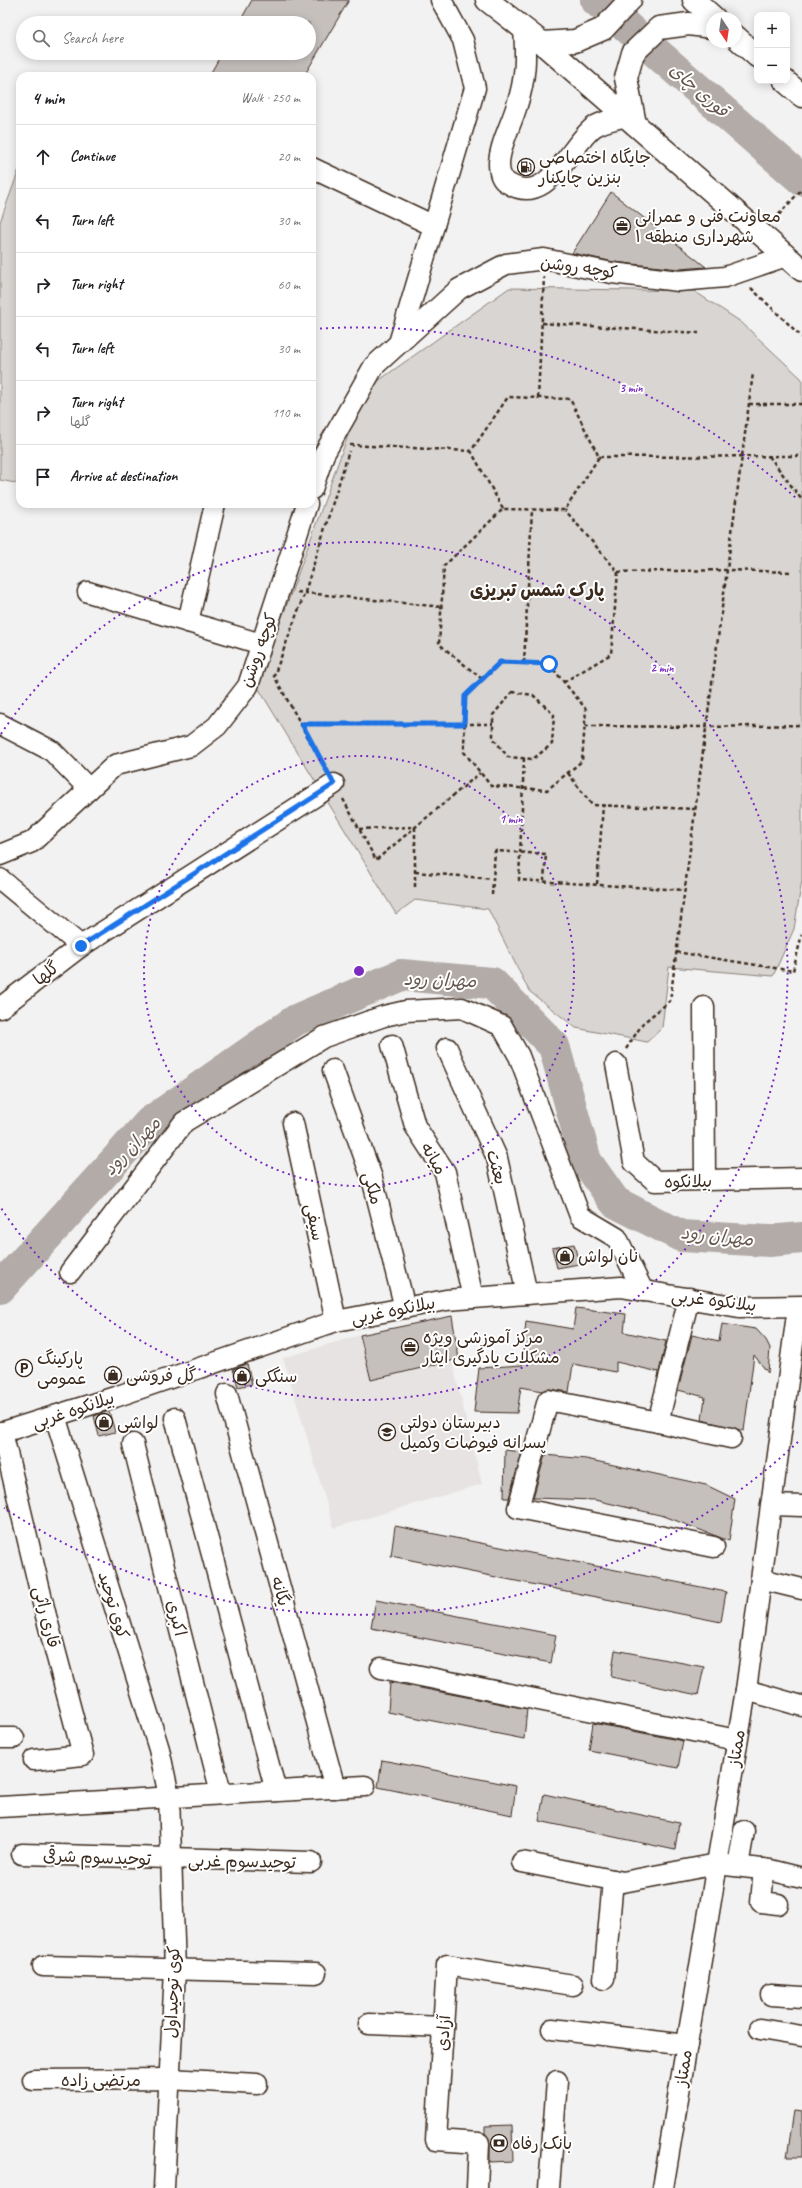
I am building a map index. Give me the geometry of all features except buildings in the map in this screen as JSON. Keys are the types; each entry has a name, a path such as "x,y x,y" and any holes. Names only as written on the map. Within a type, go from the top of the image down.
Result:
{"highway":[{"path":"487,0 542,43 802,270"},
{"path":"542,43 575,41 603,29 630,0"},
{"path":"694,0 707,12"},
{"path":"630,120 626,78 633,53 659,28 689,24 706,26"},
{"path":"742,42 754,53"},
{"path":"788,84 802,96"}],"street":[{"path":"399,343 475,88 463,40 441,0"},
{"path":"524,29 527,63 522,87 500,156 499,170 503,180 512,187 523,189 536,186 557,173 594,126 630,120"},
{"path":"316,170 434,226"},
{"name":"کوچه روشن","path":"316,477 329,444 374,366 459,289 506,264 544,259 612,273 679,281 725,277 786,256"},
{"path":"188,622 214,508"},
{"name":"کوچه روشن","path":"0,855 32,842 115,765 191,746 216,726 248,686 306,508"},
{"path":"88,592 261,644"},
{"path":"0,724 52,751 89,789"},
{"name":"گلها","path":"0,1008 81,946 334,784"},
{"path":"0,879 81,946"},
{"path":"704,1007 705,1180"},
{"path":"70,1272 184,1122 324,1037 384,1016 406,1011 462,1008 502,1026 519,1056 580,1216 616,1238 643,1291"},
{"name":"میانه","path":"392,1045 415,1126 445,1172 473,1298"},
{"name":"بعثت","path":"447,1048 497,1158 527,1294"},
{"name":"بیلانکوه","path":"616,1064 634,1162 655,1181 802,1178"},
{"name":"ملکی","path":"333,1070 372,1178 405,1308"},
{"name":"سیفی","path":"293,1123 336,1321"},
{"name":"بیلانکوه غربی","path":"1,1433 336,1321 446,1300 621,1287 739,1307 800,1306"},
{"path":"658,1422 689,1298"},
{"name":"ممتاز","path":"663,2188 746,1690 800,1306"},
{"name":"یگانه","path":"227,1394 335,1788"},
{"path":"714,1547 518,1508 548,1400 731,1438"},
{"name":"کوی توحید","path":"55,1416 159,1749 169,1796"},
{"path":"175,1418 276,1791"},
{"name":"قاری راثی","path":"1,1433 46,1616 83,1754 34,1760"},
{"name":"اکبری","path":"133,1444 221,1793"},
{"path":"771,1506 802,1506"},
{"path":"761,1579 802,1590"},
{"path":"381,1668 737,1740"},
{"path":"746,1690 802,1706"},
{"path":"0,1806 365,1786"},
{"name":"کوی توحیداول","path":"164,2188 175,1970 169,1796"},
{"path":"738,1866 744,1831"},
{"name":"توحیدسوم شرقی","path":"22,1854 172,1859"},
{"name":"توحیدسوم غربی","path":"172,1859 311,1862"},
{"path":"522,1862 623,1882 716,1864 764,1869 802,1878"},
{"path":"764,1869 761,1902 778,1904"},
{"path":"604,1979 613,1880"},
{"name":"آزادی","path":"477,2188 480,2143 436,2140 447,1965 573,1985"},
{"path":"43,1966 316,1973"},
{"path":"770,1995 802,1997"},
{"path":"369,2024 443,2027"},
{"path":"552,2029 687,2045"},
{"path":"760,2029 802,2036"},
{"name":"مرتضی زاده","path":"33,2080 169,2079 257,2084"},
{"path":"549,2188 557,2081"}],"path":[{"path":"775,219 802,189"},
{"path":"538,398 544,259"},
{"path":"736,274 802,337"},
{"path":"542,323 699,333"},
{"path":"616,1064 643,1023 670,1002 753,373"},
{"path":"471,451 508,397 570,399 599,457"},
{"path":"749,404 802,404"},
{"path":"329,444 471,451"},
{"path":"351,445 306,592 274,676 302,724 376,860 480,773"},
{"path":"471,451 503,509"},
{"path":"599,457 742,455 802,456"},
{"path":"769,456 801,496 802,500"},
{"path":"565,510 599,457"},
{"path":"482,679 439,644 444,566 503,509 565,510 618,572 611,654 564,682"},
{"path":"524,663 532,510"},
{"path":"618,572 727,570 790,572"},
{"path":"279,590 442,607"},
{"path":"500,662 549,664 586,709 582,761 547,790 490,786 464,752 465,696 482,679 500,662"},
{"path":"512,692 533,695 554,716 552,744 533,759 508,757 493,738 493,724 493,715 512,692"},
{"path":"302,724 493,724"},
{"path":"585,726 706,727 802,725"},
{"path":"524,758 519,880 544,880 684,890"},
{"path":"568,773 592,805 695,809"},
{"path":"597,884 603,806"},
{"path":"359,829 415,827"},
{"path":"415,827 415,890"},
{"path":"492,895 495,851 546,854 544,880"},
{"path":"415,872 493,879"},
{"path":"676,952 793,971 802,934"}],"shaded area":[{"path":"16,178 16,483 0,480 0,222"},
{"name":"پارک شمس تبریزی","path":"509,288 694,291 741,322 802,379 802,880 794,929 773,976 669,967 662,1028 647,1042 576,1028 529,991 488,909 415,900 396,914 254,681 285,610 364,391"},
{"name":"دبیرستان دولتی پسرانه فیوضات وکمیل","path":"360,1335 371,1380 452,1361 482,1484 334,1528 283,1358"}],"waterway":[{"name":"قوری چای","path":"596,0 802,180"},
{"name":"مهران رود","path":"0,1288 150,1122 296,1020 401,975 492,983 554,1046 586,1161 615,1202 681,1236 769,1241 802,1238"}],"place":[{"name":"جایگاه اختصاصی بنزین چایکنار","path":"526,167"},
{"name":"معاونت فنی و عمرانی شهرداری منطقه ۱","path":"622,226"},
{"name":"نان لواش","path":"565,1256"},
{"name":"مرکز آموزشی ویژه مشکلات یادگیری ایثار","path":"410,1347"},
{"name":"پارکینگ عمومی","path":"24,1368"},
{"name":"گل فروشی","path":"113,1375"},
{"name":"سنگکی","path":"242,1376"},
{"name":"لواشی","path":"104,1422"},
{"name":"دبیرستان دولتی پسرانه فیوضات وکمیل","path":"387,1432"},
{"name":"بانک رفاه","path":"499,2143"}],"district":[{"name":"پارک شمس تبریزی","path":"537,590"}],"route":[{"path":"81,946 334,784 302,724 464,724 465,696 500,662 549,664"}]}
